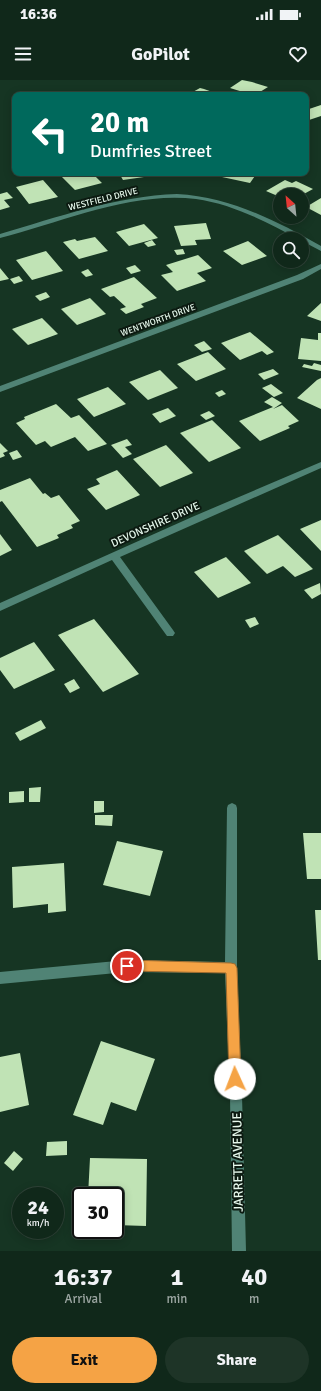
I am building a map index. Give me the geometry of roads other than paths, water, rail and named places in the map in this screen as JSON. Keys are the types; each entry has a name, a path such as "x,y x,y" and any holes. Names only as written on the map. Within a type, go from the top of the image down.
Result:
{"street":[{"name":"WESTFIELD DRIVE","path":"0,236 118,202 145,197 188,196 215,201 241,209 321,249"},
{"name":"WENTWORTH DRIVE","path":"0,389 300,277 321,266"},
{"name":"DEVONSHIRE DRIVE","path":"0,607 195,519 321,465"},
{"path":"114,556 170,633"},
{"name":"JARRETT AVENUE","path":"232,808 231,968 236,1095 239,1251"},
{"path":"0,978 127,966 231,968"}]}
